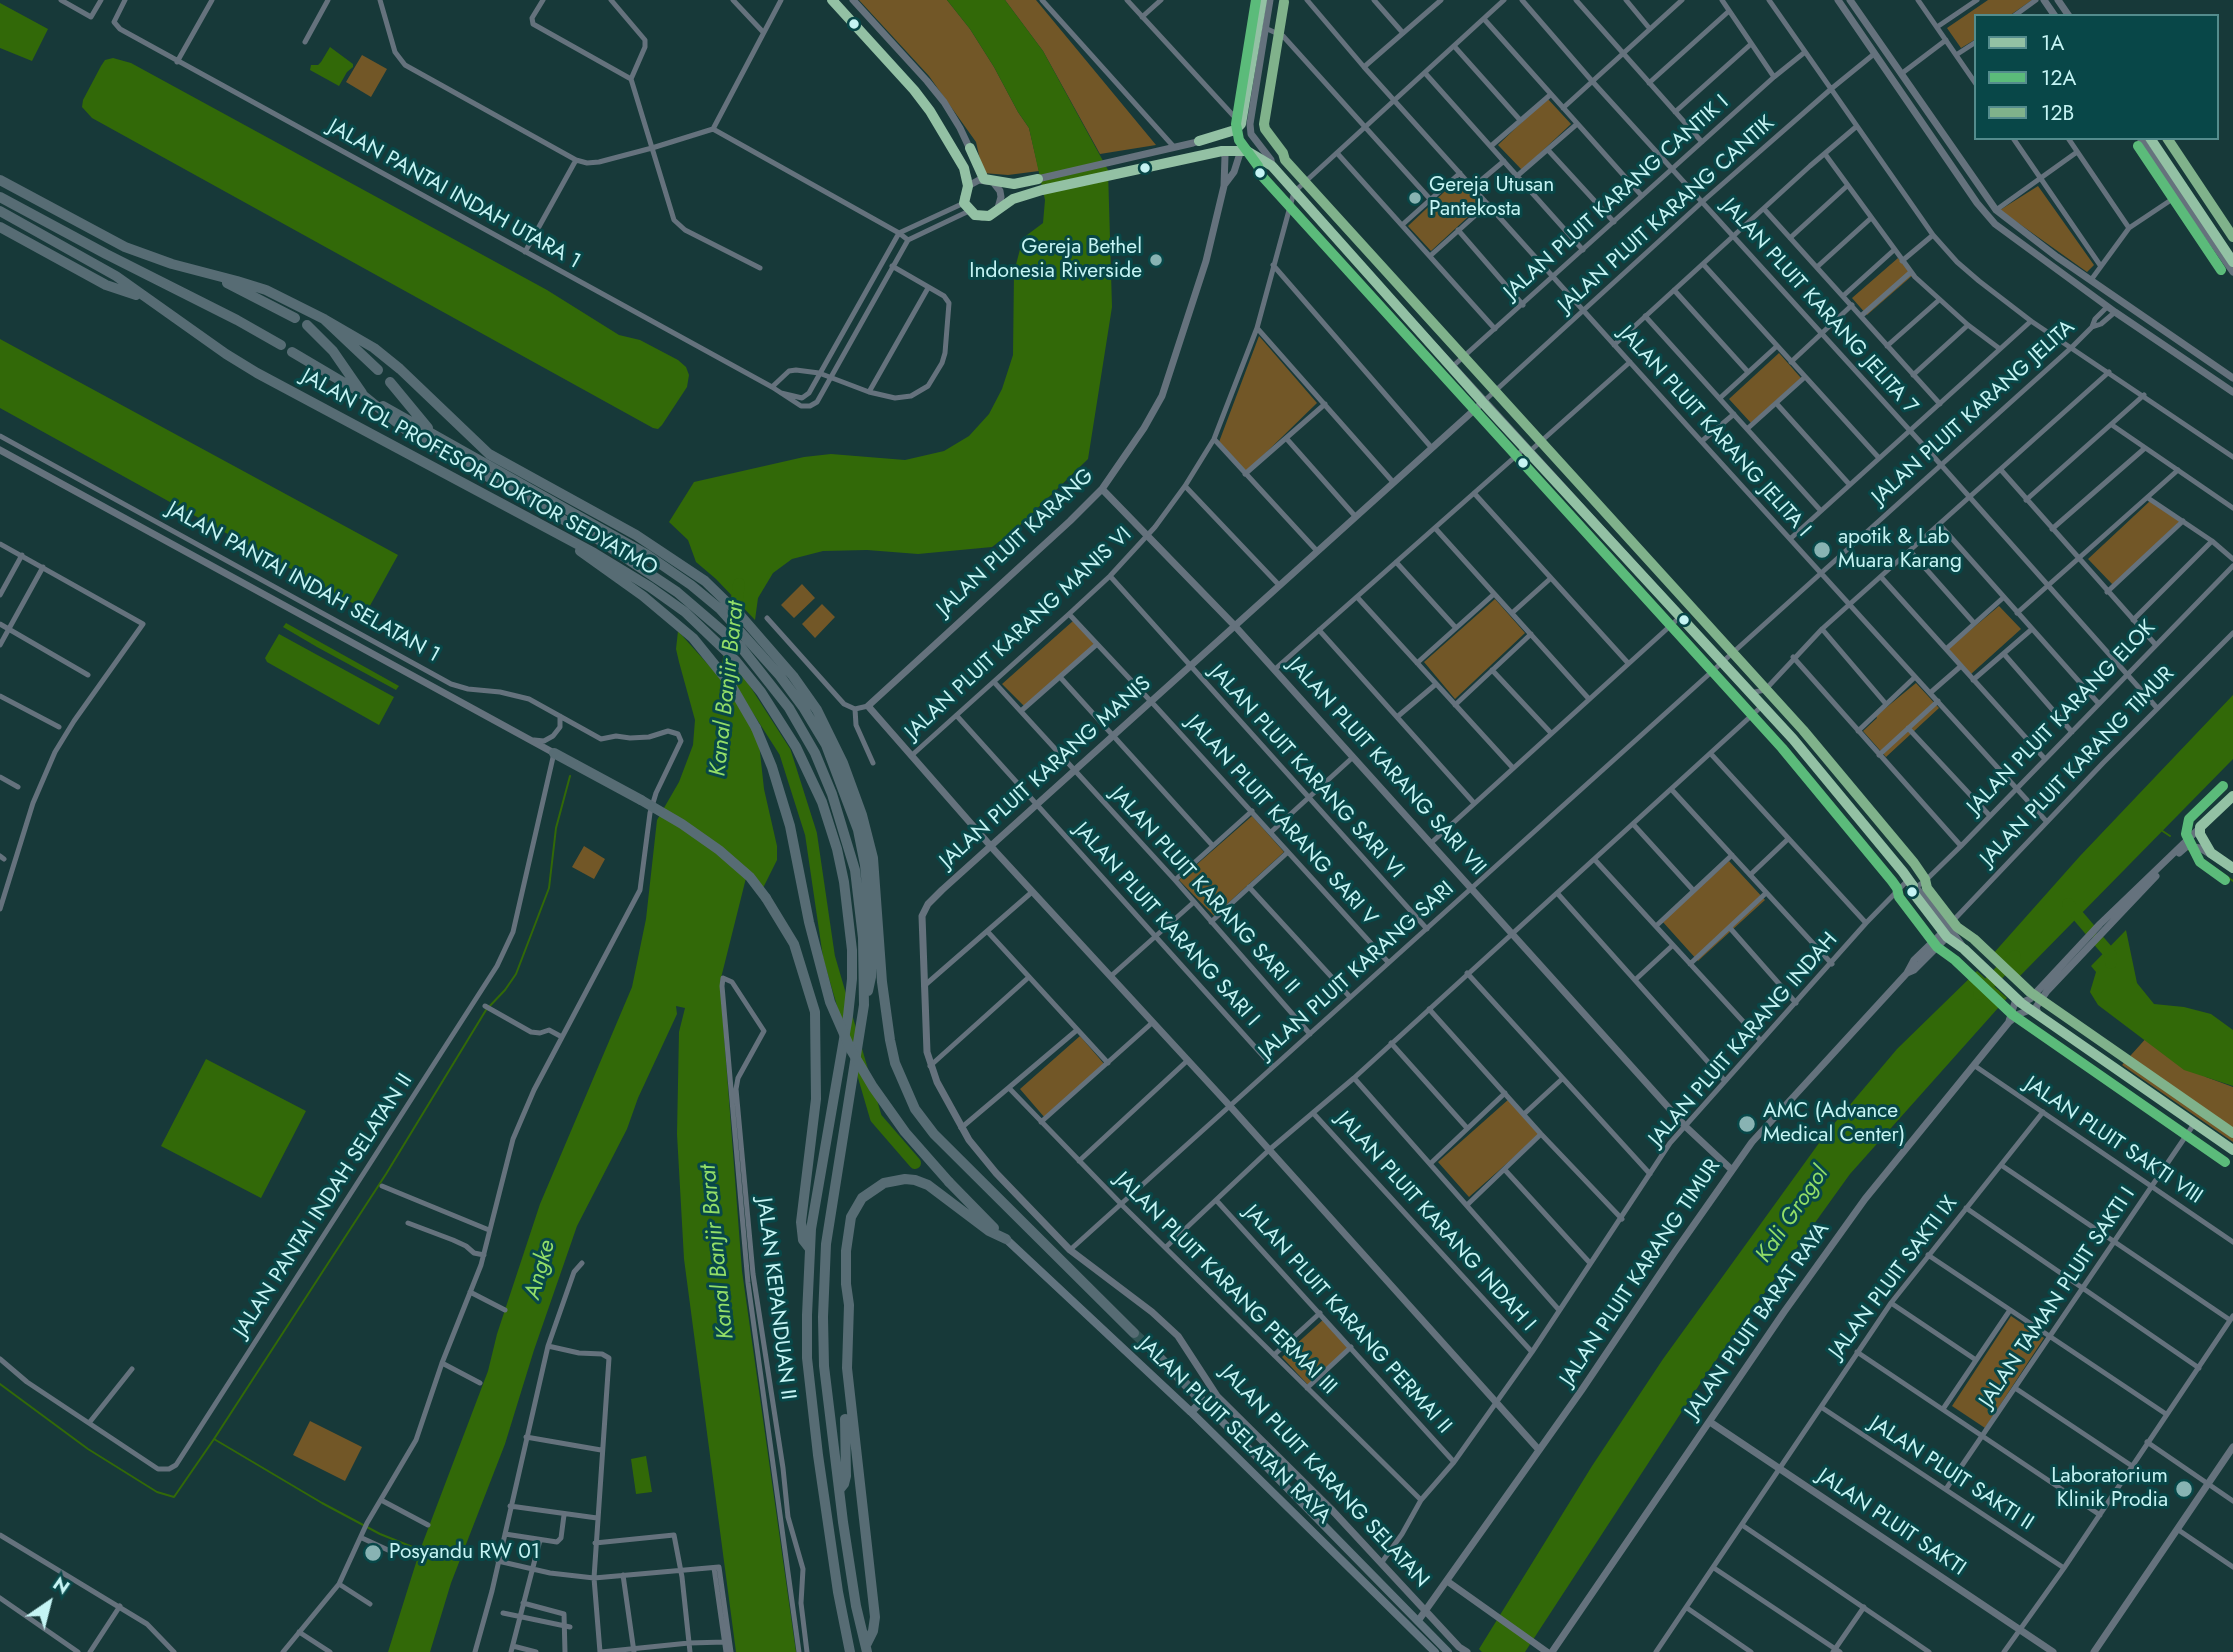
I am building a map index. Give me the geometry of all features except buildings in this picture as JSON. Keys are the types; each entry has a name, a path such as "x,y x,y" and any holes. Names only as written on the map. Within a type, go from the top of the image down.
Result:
{"highway":[{"name":"JALAN TOL PROFESOR DOKTOR SEDYATMO","path":"0,180 125,247 172,264 266,290 324,319 378,370"},
{"path":"0,197 281,345"},
{"name":"JALAN TOL PROFESOR DOKTOR SEDYATMO","path":"0,211 94,262 257,373 571,541 590,559 708,632 761,692 780,719 812,778 830,825 844,882 852,950 848,1016 810,1249 807,1339 811,1402 838,1592 850,1652"},
{"name":"JALAN TOL PROFESOR DOKTOR SEDYATMO","path":"0,227 106,285 145,298"},
{"path":"206,273 296,318"},
{"path":"324,319 374,348 400,369 489,454 636,535 705,581 793,676 817,710 843,763 862,815 873,858 888,1029 895,1063 915,1109 934,1134 1134,1333"},
{"path":"307,325 333,351 363,396"},
{"name":"JALAN TOL PROFESOR DOKTOR SEDYATMO","path":"292,352 363,396 636,548 691,585 720,610 755,647 803,707 826,745 858,830 865,864 871,933 871,977 864,1000 827,1244 823,1317 824,1366 839,1490 856,1606 867,1649"},
{"name":"JALAN TOL PROFESOR DOKTOR SEDYATMO","path":"390,382 432,433"},
{"name":"JALAN TOL PROFESOR DOKTOR SEDYATMO","path":"363,396 407,431 598,541 677,592 740,646 789,708 815,753 832,794 855,870 863,938 864,1000"},
{"path":"646,592 693,638 731,685 756,728 772,766 790,825 809,922 830,1002 851,1050 905,1132 1006,1240"},
{"path":"553,757 641,800 719,849 750,877 794,944 815,1012 816,1099 802,1222 803,1240 810,1249"},
{"path":"839,1490 846,1476 841,1320 846,1284 847,1241 851,1217 862,1198 884,1183 893,1180 915,1180 928,1185 989,1231 1006,1240"},
{"path":"846,1284 849,1305 847,1368 850,1412 875,1618 867,1649"},
{"path":"1154,1352 1202,1401"}],"main road":[{"name":"JALAN PLUIT SELATAN RAYA","path":"1006,1240 1191,1412 1435,1652"},
{"name":"JALAN PLUIT SELATAN RAYA","path":"1202,1401 1448,1652"},
{"path":"1191,1412 1202,1401"}],"street":[{"path":"61,0 92,16 102,0"},
{"path":"74,7 77,0"},
{"name":"JALAN PANTAI INDAH UTARA 1","path":"125,0 114,24 120,29 772,387 796,403 810,407 817,402 830,379"},
{"path":"177,61 212,0"},
{"path":"305,42 328,0"},
{"path":"380,0 395,52 405,65 576,160 587,163 652,148 713,129 781,0"},
{"path":"543,0 532,18 533,24 631,79"},
{"path":"611,0 645,40 645,47 631,79 674,220 678,225 760,268"},
{"path":"733,0 763,32"},
{"path":"832,0 924,103 957,154 968,184 964,203 969,211 982,217 993,214 998,208 1001,203 1000,191 993,182"},
{"path":"853,0 944,102 984,178 993,182 1014,184 1231,132 1241,124 1262,0"},
{"path":"1042,0 1174,147"},
{"path":"1127,0 1241,124"},
{"path":"1142,17 1161,0"},
{"path":"1270,0 1251,116 1251,134 1271,160 1272,166"},
{"name":"JALAN PLUIT KARANG JELITA I","path":"1307,0 1614,345 2047,821"},
{"path":"1374,0 1403,33"},
{"path":"1427,0 1433,7"},
{"path":"1364,67 1441,0"},
{"path":"1294,192 1504,0"},
{"name":"JALAN PLUIT KARANG JELITA 7","path":"1522,0 2157,708"},
{"path":"1576,0 1702,142"},
{"path":"1626,0 1650,29"},
{"path":"1563,108 1680,0"},
{"path":"1722,0 1774,77"},
{"path":"1769,0 1933,235 1969,274 2031,321 2233,457"},
{"path":"1838,0 1977,203 1995,224 2107,307 2233,392"},
{"path":"1850,0 1996,210 2091,280 2233,378"},
{"path":"1918,0 1974,80"},
{"path":"1937,27 1976,0"},
{"path":"2017,14 2036,0"},
{"path":"2058,0 2067,14"},
{"path":"2055,14 2064,8"},
{"path":"1649,83 1730,11"},
{"path":"1484,19 1642,196"},
{"path":"1265,29 1283,36 1430,200"},
{"path":"1902,74 1946,40"},
{"path":"1956,55 1974,43"},
{"path":"1675,112 1751,44"},
{"path":"1454,46 1521,120"},
{"name":"JALAN PLUIT KARANG CANTIK I","path":"1452,368 1805,52"},
{"name":"JALAN PLUIT KARANG CANTIK","path":"1483,402 1702,202 1874,54"},
{"path":"1425,73 1583,250"},
{"path":"1491,146 1550,94"},
{"path":"1517,176 1577,124"},
{"path":"1614,345 1857,126"},
{"path":"713,129 908,240"},
{"path":"1937,145 1946,139"},
{"path":"2014,140 2100,265"},
{"path":"2069,140 2129,228"},
{"path":"2142,140 2233,262"},
{"path":"2151,140 2233,272"},
{"path":"998,208 1013,199 1042,190 1222,151 1241,149 1272,166 1452,368 1793,739 1946,932 2030,1010 2233,1150"},
{"name":"JALAN PLUIT KARANG","path":"1224,186 1234,172 1241,149"},
{"path":"1548,150 1614,222"},
{"name":"JALAN PLUIT KARANG","path":"868,706 1016,572 1102,489 1144,428 1163,396 1206,261 1224,186 1225,156 1222,151"},
{"path":"1996,210 2077,152"},
{"path":"1337,153 1496,329"},
{"path":"1825,154 1910,272 1968,325 2000,349"},
{"path":"525,252 576,160"},
{"path":"1474,187 1504,161"},
{"path":"1402,225 1460,173"},
{"path":"968,184 984,178"},
{"path":"1790,238 1847,186"},
{"name":"JALAN PLUIT KARANG MANIS VI","path":"911,755 1110,576 1148,536 1185,486 1214,439 1257,328 1294,192"},
{"path":"2091,280 2129,228 2183,193"},
{"path":"782,393 796,397 806,396 899,233 964,203"},
{"path":"1430,256 1488,204"},
{"path":"1764,209 1940,404"},
{"path":"830,379 908,240 969,211"},
{"path":"939,215 943,223"},
{"path":"1817,267 1870,219"},
{"path":"1458,230 1523,305"},
{"path":"1902,261 1933,235"},
{"path":"1843,296 1894,250"},
{"path":"1703,264 1879,458"},
{"path":"1273,265 1431,447"},
{"path":"772,387 789,371 796,370 819,373 869,392 895,398 911,396 928,386 942,363 949,303 944,296 892,266"},
{"path":"1861,316 1910,272"},
{"path":"869,392 928,288"},
{"path":"1674,290 1748,372"},
{"path":"1887,346 1939,300"},
{"path":"1791,362 1852,306"},
{"name":"JALAN PLUIT KARANG JELITA","path":"1722,663 2072,347 2107,307"},
{"name":"JALAN PLUIT KARANG JELITA","path":"2092,327 2101,324 2115,312"},
{"path":"1646,316 1821,510"},
{"path":"1790,539 2031,321"},
{"path":"1913,375 1968,325"},
{"path":"1257,328 1393,482"},
{"path":"2148,334 2165,331"},
{"path":"1720,398 1777,346"},
{"path":"1274,670 1474,493 1630,362"},
{"path":"1750,694 1765,690 1822,629 2109,372"},
{"path":"1747,429 1805,377"},
{"path":"2026,500 2144,395"},
{"name":"JALAN PLUIT KARANG MANIS","path":"1070,1250 996,1173 961,1128 930,1066 925,1038 922,929 924,909 990,846 1483,402"},
{"path":"1776,403 1849,484"},
{"path":"1245,474 1325,404"},
{"path":"1702,441 1734,414"},
{"path":"2112,425 2233,508"},
{"name":"JALAN PANTAI INDAH SELATAN 1","path":"0,436 461,688 500,692 529,699 601,739 616,736 649,737 668,731 678,734 681,741 679,747 656,793 650,813 642,884 618,929 605,961 562,1037"},
{"path":"1286,438 1355,516"},
{"path":"1214,439 1317,551"},
{"path":"2052,529 2145,449"},
{"name":"JALAN PANTAI INDAH SELATAN 1","path":"0,450 533,740 553,757"},
{"path":"2001,470 2155,644"},
{"path":"2018,613 2178,470"},
{"path":"1185,486 1279,585"},
{"name":"JALAN PLUIT KARANG SARI VII","path":"1102,489 1234,625 1686,1127 1732,1170"},
{"path":"1474,493 1628,663"},
{"path":"2148,498 2212,541 2233,559"},
{"path":"2107,592 2183,521"},
{"path":"1940,525 2099,704"},
{"path":"1435,528 1589,699"},
{"path":"2133,621 2212,541"},
{"path":"0,544 144,624 55,752 33,803 0,909"},
{"path":"1910,551 1974,623"},
{"path":"0,595 22,555"},
{"path":"1396,562 1456,628"},
{"name":"JALAN PLUIT KARANG ELOK","path":"1912,886 1961,846 2233,566"},
{"path":"0,645 43,567"},
{"name":"JALAN PLUIT KARANG SARI VI","path":"1110,576 1427,929"},
{"path":"1881,577 2045,759"},
{"path":"1511,613 1551,578"},
{"path":"1418,663 1494,594"},
{"path":"1357,597 1513,768"},
{"path":"1946,649 2004,597"},
{"name":"JALAN PLUIT KARANG SARI V","path":"1069,614 1388,962"},
{"path":"1431,843 1680,617"},
{"path":"768,618 844,704 855,709 868,706 990,846 1229,1105 1539,1450"},
{"path":"0,624 88,675"},
{"path":"1822,629 1886,704"},
{"path":"1973,680 2032,629"},
{"path":"1319,630 1474,803"},
{"name":"JALAN PLUIT KARANG TIMUR","path":"1418,1621 1752,1142 1907,973 1914,970 2047,821 2233,633"},
{"path":"1455,705 1531,634"},
{"path":"1021,711 1096,645"},
{"path":"2004,654 2072,733"},
{"path":"1793,657 1961,846"},
{"name":"JALAN PLUIT KARANG SARI","path":"1070,1250 1722,663"},
{"path":"1930,693 1961,666"},
{"path":"1492,670 1551,733"},
{"path":"1060,677 1213,846"},
{"path":"1858,731 1915,677"},
{"name":"JALAN PLUIT KARANG SARI II","path":"994,682 1175,880 1310,1034"},
{"path":"1397,717 1436,684"},
{"path":"0,696 59,727"},
{"path":"1879,755 1938,701"},
{"path":"1166,1247 1269,1150 1354,1078 1762,706"},
{"path":"855,709 856,725 873,762"},
{"path":"533,740 544,741 553,736 559,727 560,716"},
{"name":"JALAN PLUIT KARANG SARI I","path":"957,716 1273,1067"},
{"path":"1909,728 1990,816"},
{"path":"1711,754 1866,923"},
{"name":"JALAN PANTAI INDAH SELATAN II","path":"0,1359 27,1382 158,1469 172,1468 497,966 513,932 553,757"},
{"path":"1271,832 1352,758"},
{"path":"0,777 18,787"},
{"path":"1672,790 1832,964"},
{"name":"JALAN PLUIT BARAT RAYA","path":"2008,1022 2016,998 2030,999 2047,985 2233,796"},
{"path":"1175,880 1252,811"},
{"path":"1633,824 1693,890"},
{"path":"2200,827 2202,841 2211,853 2233,868"},
{"path":"1750,875 1788,839"},
{"name":"JALAN PLUIT BARAT RAYA","path":"2067,963 2183,848 2195,847 2211,853"},
{"path":"1211,922 1288,852"},
{"path":"1656,926 1732,855"},
{"path":"1595,860 1761,1041"},
{"name":"JALAN PLUIT KARANG INDAH","path":"1382,1562 1421,1500 1454,1462 1532,1352 1670,1143 1866,923 1912,886"},
{"path":"1250,887 1350,997"},
{"path":"924,986 1032,892"},
{"path":"1558,894 1725,1081"},
{"path":"1690,964 1766,894"},
{"path":"1111,976 1194,902"},
{"path":"1730,928 1796,1003"},
{"path":"986,931 1108,1063"},
{"path":"1635,980 1673,945"},
{"path":"1467,974 1650,1174"},
{"path":"930,1066 1029,977"},
{"name":"JALAN KEPANDUAN II","path":"799,1652 748,1283 723,978 732,982 764,1031 738,1078 736,1088 752,1275 783,1468 788,1517 803,1569 801,1603 807,1652"},
{"name":"JALAN PLUIT BARAT RAYA","path":"2038,1014 2038,1003 2047,985"},
{"path":"283,1652 339,1584 366,1527 415,1440 484,1255 513,1139 534,1090 562,1037 550,1030 540,1034 531,1032 487,1007"},
{"path":"1429,1009 1541,1134 1622,1219"},
{"name":"JALAN PLUIT BARAT RAYA","path":"1549,1652 1857,1209 2008,1022 2018,1014 2030,1010"},
{"path":"1041,1122 1153,1022"},
{"path":"961,1128 1077,1030"},
{"path":"1391,1042 1467,1128"},
{"path":"1079,1161 1188,1060"},
{"name":"JALAN PLUIT SAKTI VIII","path":"1975,1066 2233,1242"},
{"path":"1354,1078 1559,1310"},
{"path":"1524,1114 1562,1079"},
{"name":"JALAN PLUIT KARANG PERMAI III","path":"1009,1088 1079,1161 1421,1500"},
{"path":"1430,1164 1505,1094"},
{"name":"JALAN PLUIT SAKTI IX","path":"1658,1650 1891,1303 2043,1112"},
{"name":"JALAN PLUIT KARANG INDAH I","path":"1314,1114 1532,1352"},
{"name":"JALAN TAMAN PLUIT SAKTI I","path":"1947,1489 2194,1124"},
{"path":"1467,1205 1541,1134"},
{"path":"2001,1165 2232,1318 2004,1652"},
{"path":"1505,1170 1590,1262"},
{"path":"382,1186 489,1230"},
{"name":"JALAN PLUIT KARANG PERMAI II","path":"1216,1200 1454,1462"},
{"path":"1966,1208 2199,1368"},
{"path":"408,1223 466,1245 474,1253 484,1255"},
{"name":"JALAN PLUIT KARANG SELATAN","path":"1070,1250 1152,1311 1172,1330 1217,1396 1382,1562 1460,1649 1467,1652"},
{"path":"1928,1255 2166,1415"},
{"path":"475,1652 548,1346 574,1272 582,1263"},
{"path":"470,1292 505,1310"},
{"path":"1891,1303 1976,1360"},
{"path":"1943,1409 2010,1310"},
{"path":"1274,1355 1320,1313"},
{"path":"548,1346 579,1353 602,1354 609,1359 594,1578 601,1652 725,1642"},
{"path":"1307,1388 1351,1347"},
{"path":"1857,1352 2100,1515"},
{"path":"442,1363 480,1383"},
{"path":"89,1423 132,1369"},
{"path":"2015,1388 2132,1466"},
{"name":"JALAN PLUIT SAKTI II","path":"1821,1407 2064,1567"},
{"name":"JALAN PLUIT SAKTI","path":"1710,1422 2053,1652"},
{"path":"526,1437 601,1450"},
{"path":"2147,1442 2233,1501"},
{"path":"2094,1652 2233,1447"},
{"path":"381,1500 428,1525"},
{"path":"510,1506 597,1518"},
{"path":"505,1534 560,1541 564,1515"},
{"path":"1742,1525 1929,1652"},
{"path":"2177,1529 2233,1566"},
{"path":"0,1535 147,1624 174,1652"},
{"path":"595,1543 674,1535 681,1569 690,1652"},
{"path":"362,1538 388,1550"},
{"path":"536,1652 512,1649 540,1540"},
{"path":"498,1561 594,1578 717,1568"},
{"path":"1714,1567 1836,1651 1864,1607"},
{"path":"717,1568 726,1652"},
{"path":"717,1568 731,1652"},
{"path":"623,1575 634,1650"},
{"path":"1447,1581 1549,1652"},
{"path":"339,1584 370,1604"},
{"path":"0,1598 78,1652"},
{"path":"523,1603 564,1615 567,1627 565,1652"},
{"path":"90,1652 120,1606"},
{"path":"1687,1608 1751,1652"},
{"path":"503,1613 567,1627"},
{"path":"299,1632 330,1652"},
{"path":"1658,1650 1667,1652"}],"shaded area":[{"path":"859,0 947,0 970,29 1029,128 1039,171 1008,175 983,173 976,142 929,76"},
{"path":"1005,0 1036,0 1156,145 1100,154 1043,51"},
{"path":"1988,0 2032,0 2012,14 1974,14 1974,40 1961,48 1947,28"},
{"path":"362,55 387,69 371,97 346,82"},
{"path":"1547,98 1571,124 1522,170 1498,145"},
{"path":"1459,178 1483,203 1431,251 1408,226"},
{"path":"2038,186 2094,265 2087,272 2000,210"},
{"path":"1898,258 1913,275 1867,315 1852,298"},
{"path":"1259,336 1317,403 1246,472 1219,442"},
{"path":"1779,353 1801,378 1751,423 1729,399"},
{"path":"2150,501 2180,521 2113,585 2088,559"},
{"path":"802,584 815,598 794,618 781,605"},
{"path":"1495,599 1525,633 1455,699 1424,662"},
{"path":"822,604 835,617 815,638 802,624"},
{"path":"1999,606 2021,629 1971,674 1948,649"},
{"path":"1073,621 1096,644 1026,708 1002,684"},
{"path":"1916,683 1939,708 1886,757 1863,731 1876,716"},
{"path":"1252,816 1284,852 1214,916 1179,880"},
{"path":"584,846 605,859 594,879 572,867"},
{"path":"1729,861 1765,900 1698,961 1662,921"},
{"path":"2149,1035 2206,1077 2233,1087 2233,1142 2122,1065"},
{"path":"1080,1036 1105,1065 1045,1118 1020,1089"},
{"path":"1509,1099 1540,1134 1469,1197 1438,1162"},
{"path":"2011,1316 2044,1338 1985,1428 1952,1406"},
{"path":"1325,1318 1352,1348 1310,1387 1282,1357"},
{"path":"310,1421 362,1447 345,1481 293,1455"}],"water":[{"path":"947,0 1005,0 1043,51 1108,170 1112,307 1088,459 1014,531 992,547 918,554 867,550 823,551 792,559 773,573 758,598 755,620 696,562 688,540 669,522 694,482 804,457 831,454 905,460 944,451 969,436 989,414 1002,389 1013,355 1014,272 1023,238 1043,223 1045,200 1029,128 970,29"},
{"path":"0,3 48,29 32,61 0,48"},
{"path":"330,47 353,64 339,86 310,70 311,65 321,62"},
{"path":"113,58 131,63 547,290 619,335 640,340 678,360 686,367 689,375 687,387 662,425 658,429 653,428 92,118 82,107 83,100 105,60"},
{"path":"0,339 398,555 367,611 0,408"},
{"path":"286,623 399,686 396,690 317,647 283,627"},
{"name":"Angke","path":"678,631 730,689 759,743 764,789 777,846 777,860 763,888 748,870 720,982 742,1271 796,1652 736,1652 684,1259 677,1134 679,1032 685,1008 676,1006 677,1014 638,1098 627,1129 577,1226 505,1444 451,1583 430,1652 388,1652 420,1550 488,1371 497,1334 540,1204 632,987 646,919 657,820 679,782 693,745 695,720 676,649"},
{"path":"279,634 394,697 379,725 267,662 265,658"},
{"path":"2233,695 2233,759 2019,977 2003,968 1992,955 2080,856"},
{"path":"2126,930 2137,983 2154,1004 2184,1007 2211,1014 2233,1030 2233,1086 2184,1070 2098,1005 2090,992 2096,972 2091,966"},
{"path":"1977,971 2007,998 1850,1174 1709,1370 1525,1652 1482,1652 1479,1649 1592,1466 1663,1359 1827,1132 1897,1049"},
{"path":"206,1059 306,1111 261,1198 161,1146"},
{"path":"646,1456 652,1492 636,1494 631,1459"}],"waterway":[{"name":"Kanal Banjir Barat","path":"725,687 739,584"},
{"path":"728,663 785,752 811,834 829,957 876,1118 915,1163"},
{"path":"214,1439 386,1174 486,1010 516,974 549,888 556,828 570,776"},
{"path":"2161,830 2170,836"},
{"path":"2189,850 2233,881"},
{"path":"2068,904 2091,931"},
{"path":"2098,940 2111,955 2111,963"},
{"name":"Kali Grogol","path":"1979,994 2015,956"},
{"path":"0,1384 88,1449 157,1492 174,1497 214,1439 322,1503 380,1534 420,1550"}],"tunnel":[{"path":"1134,1333 1154,1352"}],"transit line":[{"name":"1A","path":"832,0 930,111 964,168 968,186 964,203 975,215 989,216 1013,199 1042,190 1222,151 1247,151 1272,166 1486,406 1793,739 1903,872 1913,886 1911,890 1947,937 1964,949 2021,1003 2233,1150"},
{"name":"12A","path":"1256,0 1236,124 1239,140 1258,166 1261,175 1782,748 1892,881 1899,897 1937,947 1955,960 2013,1015 2225,1162"},
{"name":"1A","path":"1199,141 1235,130 1241,124 1262,0"},
{"name":"12B","path":"1284,2 1264,124 1285,160 1803,730 1914,863 1925,879 1927,888 1957,927 1974,939 2030,992 2233,1133"},
{"name":"1A","path":"2151,140 2233,262"},
{"name":"12B","path":"2168,140 2233,237"},
{"name":"12A","path":"2138,146 2221,270"},
{"name":"1A","path":"970,148 984,179 1014,184 1038,179"},
{"name":"12A","path":"2223,786 2189,819 2186,834 2200,862 2225,880"},
{"name":"1A","path":"2233,796 2200,827 2200,834 2211,853 2233,868"}],"place":[{"name":"Gereja Utusan Pantekosta","path":"1415,198"},
{"name":"Gereja Bethel Indonesia Riverside","path":"1156,260"},
{"name":"apotik & Lab Muara Karang","path":"1822,550"},
{"name":"AMC (Advance Medical Center)","path":"1747,1124"},
{"name":"Laboratorium Klinik Prodia","path":"2184,1489"},
{"name":"Posyandu RW 01","path":"373,1553"}]}
